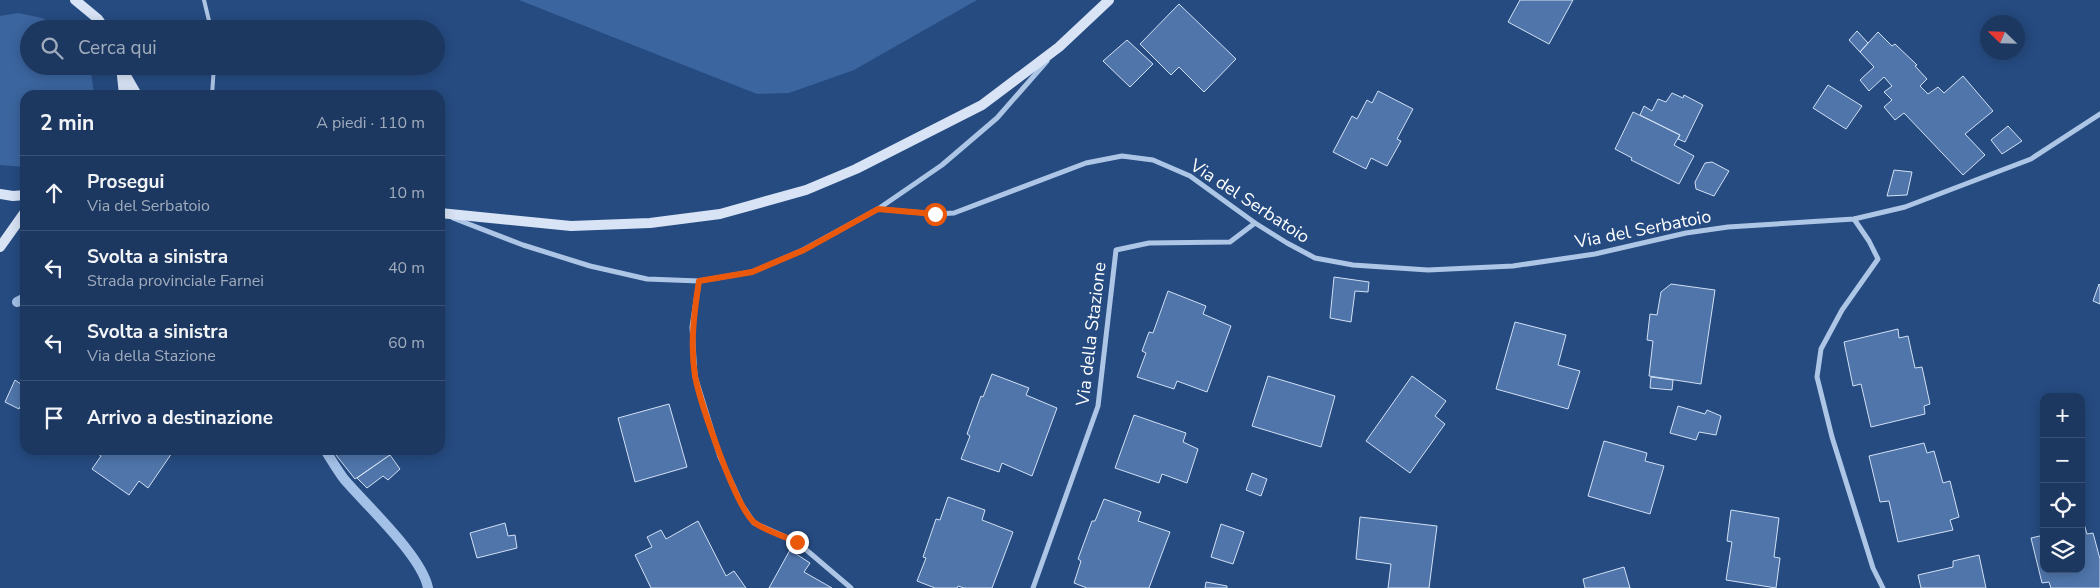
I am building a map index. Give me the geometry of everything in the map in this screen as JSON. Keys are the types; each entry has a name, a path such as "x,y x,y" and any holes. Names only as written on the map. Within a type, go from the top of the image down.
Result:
{"main road":[{"path":"76,0 99,20"},
{"path":"445,214 571,226 650,223 720,214 806,190 856,169 982,105 1059,47 1109,0"},
{"path":"122,75 124,90"},
{"path":"125,75 134,90"},
{"path":"0,194 20,195"},
{"path":"0,247 20,219"}],"street":[{"path":"445,215 523,245 590,266 647,280 699,281 752,272 804,250 878,209 942,165 997,118 1059,47"},
{"name":"Via del Serbatoio","path":"878,209 954,213 1086,163 1122,156 1153,160 1190,176 1287,244 1315,258 1353,265 1428,270 1513,266 1595,254 1648,240 1728,227 1854,219 1905,207 2031,159 2100,114"},
{"path":"1854,219 1869,241 1878,259 1842,310 1821,349 1817,377 1832,437 1874,568 1883,588"},
{"name":"Via della Stazione","path":"1033,588 1098,406 1116,250 1149,243 1230,242 1255,223"},
{"path":"699,281 692,328 695,376 720,457 742,504 754,523 797,542 851,588"}],"lane":[{"path":"204,0 209,20"},
{"path":"212,90 213,75"}],"shaded area":[{"path":"519,0 977,0 854,70 789,93 757,94"},
{"path":"18,13 46,20 20,20 20,75 91,75 94,90 20,90 20,167 0,165 0,16"}],"building":[{"path":"1520,0 1573,0 1549,44 1508,22"},
{"path":"1179,4 1236,59 1204,92 1179,67 1171,75 1140,44"},
{"path":"1857,31 1868,43 1860,52 1849,40"},
{"path":"1878,32 1892,46 1895,44 1917,65 1915,66 1927,79 1920,86 1928,94 1938,87 1944,93 1963,76 1993,111 1965,134 1985,155 1963,175 1904,113 1895,120 1884,107 1892,100 1884,92 1892,86 1884,77 1869,91 1860,80 1874,67 1860,52"},
{"path":"1127,40 1153,64 1130,87 1103,61"},
{"path":"1828,85 1862,106 1846,129 1813,108"},
{"path":"1378,91 1413,109 1397,139 1401,141 1387,166 1371,158 1366,169 1333,152 1352,116 1357,119 1367,100 1372,103"},
{"path":"1672,93 1683,98 1684,95 1703,105 1685,142 1678,139 1680,135 1640,115 1644,106 1652,111 1658,99 1666,102"},
{"path":"1633,112 1680,135 1674,145 1694,156 1679,184 1631,160 1632,158 1615,149"},
{"path":"2008,126 2022,141 2002,154 1991,140"},
{"path":"1712,162 1729,171 1714,196 1696,189 1695,182 1705,163"},
{"path":"1894,170 1912,172 1907,195 1887,196"},
{"path":"1334,277 1369,282 1368,292 1355,291 1351,322 1330,318"},
{"path":"1671,284 1715,290 1701,384 1649,376 1653,341 1647,340 1650,314 1657,315 1661,292"},
{"path":"2100,285 2100,304 2093,301"},
{"path":"1168,291 1206,306 1203,314 1231,326 1207,392 1177,381 1174,389 1137,377 1146,353 1142,351 1149,332 1153,333"},
{"path":"1515,322 1566,335 1558,365 1580,371 1568,409 1496,389"},
{"path":"1898,329 1899,338 1908,336 1915,368 1922,367 1930,404 1924,406 1925,414 1871,427 1861,384 1853,386 1844,342"},
{"path":"992,374 1029,388 1026,395 1057,408 1032,476 1002,463 999,472 961,459 970,436 967,434 981,396 983,397"},
{"path":"1268,376 1335,396 1321,447 1252,426"},
{"path":"1412,376 1446,401 1435,416 1445,424 1410,473 1366,441"},
{"path":"1651,377 1673,380 1672,390 1650,388"},
{"path":"15,380 20,384 20,407 19,409 5,402"},
{"path":"669,404 687,467 635,482 618,418"},
{"path":"1678,406 1705,414 1707,410 1721,416 1716,435 1699,432 1696,440 1670,433"},
{"path":"1134,415 1186,433 1183,442 1198,449 1187,483 1162,474 1159,483 1115,468"},
{"path":"1604,441 1647,453 1645,461 1664,466 1650,514 1588,496"},
{"path":"1924,443 1927,453 1934,451 1943,483 1950,481 1959,517 1950,520 1953,530 1898,542 1889,501 1880,502 1869,456"},
{"path":"100,455 171,455 148,488 139,481 129,495 92,469 101,456"},
{"path":"336,455 390,455 355,479"},
{"path":"390,455 400,469 388,480 383,476 367,488 357,478"},
{"path":"1252,473 1267,479 1261,496 1246,490"},
{"path":"948,497 985,510 982,520 1013,532 992,588 964,588 958,586 957,588 935,588 917,581 926,558 923,557 936,519 940,520"},
{"path":"1104,499 1141,512 1138,521 1170,532 1149,588 1087,588 1074,583 1081,561 1078,559 1092,521 1095,521"},
{"path":"1731,510 1779,518 1774,557 1780,558 1776,588 1726,580 1732,542 1727,541"},
{"path":"1360,517 1437,526 1429,588 1388,588 1391,564 1356,559"},
{"path":"698,521 726,576 734,571 746,588 651,588 635,555 652,547 647,537 661,530 666,539"},
{"path":"505,523 508,536 515,535 517,548 477,558 470,533"},
{"path":"1221,524 1244,532 1233,564 1211,557"},
{"path":"2085,527 2087,534 2093,533 2100,559 2100,588 2051,588 2049,582 2042,583 2031,538 2040,536 2040,573 2085,573"},
{"path":"790,550 810,563 804,572 832,588 769,588"},
{"path":"1979,555 1986,588 1921,588 1918,575 1953,567 1953,561"},
{"path":"1624,567 1630,588 1585,588 1583,579"},
{"path":"1206,582 1227,586 1227,588 1205,588"}],"waterway":[{"path":"328,455 344,479 405,546 424,575 428,588"}],"route":[{"path":"797,542 754,523 742,504 720,457 695,376 692,328 699,281 752,272 804,250 878,209 935,214"}]}
